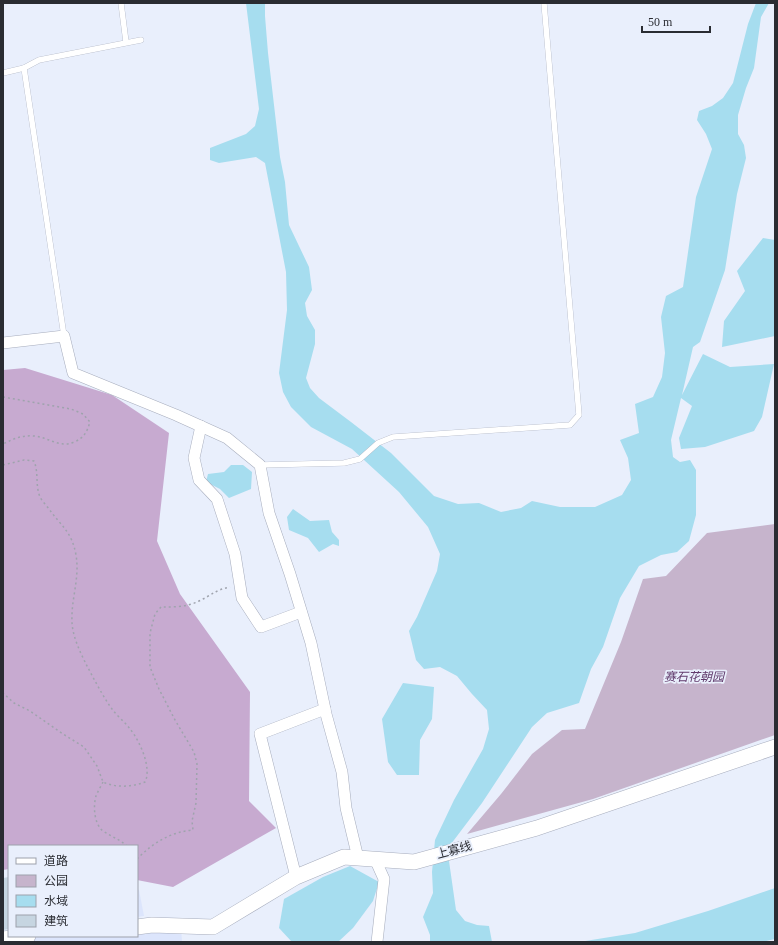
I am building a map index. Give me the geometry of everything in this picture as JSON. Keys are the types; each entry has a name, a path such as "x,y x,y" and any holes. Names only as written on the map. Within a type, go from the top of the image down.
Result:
{"street":[{"path":"3,343 64,336 73,373 227,438 260,466 269,513 290,574 311,644 325,710 342,772 346,808 358,858"},
{"path":"201,426 194,458 199,480 217,499 235,554 242,598 261,627 301,612"},
{"path":"296,877 260,734 325,710"},
{"name":"上寡线","path":"138,927 152,925 213,927 296,877 344,857 414,862 537,828 775,747"},
{"path":"375,859 384,879 377,942"},
{"path":"3,939 20,937"}],"lane":[{"path":"121,3 126,42"},
{"path":"260,466 344,463 360,459 378,443 393,437 570,425 579,415 544,3"},
{"path":"3,73 24,68 39,60 141,40"},
{"path":"24,68 64,336"}],"path":[{"path":"3,397 71,409 83,414 90,422 87,431 80,440 69,445 62,445 43,437 34,436 23,436 3,444"},
{"path":"3,465 24,460 34,461 37,467 40,498 70,534 74,544 78,570 72,621 75,636 93,677 113,710 131,730 146,761 148,776 145,782 134,786 109,785 103,782 97,766 84,747 30,711 14,703 3,693"},
{"path":"138,858 146,850 166,837 180,831 193,830 192,821 196,803 197,764 194,752 175,720 159,689 150,667 150,633 156,614 161,607 178,607 198,602 219,589 240,585"},
{"path":"103,782 96,796 94,810 97,822 102,830 120,839 126,845"}],"shaded area":[{"path":"25,368 112,395 169,433 157,541 180,594 250,692 249,801 276,828 173,887 138,880 138,845 8,845 8,869 3,870 3,370"},
{"path":"138,890 139,890 144,916 138,917"},
{"path":"181,926 182,942 3,942 27,937 138,937 138,929"}],"green space":[{"name":"赛石花朝园","path":"775,524 775,735 593,799 467,834 532,754 562,730 585,729 621,642 643,579 666,576 707,533"}],"water":[{"path":"246,3 265,3 268,53 280,157 285,182 289,225 309,267 312,290 305,303 307,316 315,330 315,344 306,378 310,388 319,398 391,453 434,496 458,504 479,503 501,512 521,508 532,501 560,507 595,507 622,495 631,480 628,458 620,440 639,433 635,404 653,397 662,377 665,353 661,317 666,296 683,287 696,197 712,149 706,134 697,120 699,111 712,106 723,98 733,83 748,24 756,3 769,3 761,17 754,68 738,115 738,134 744,145 746,158 737,194 725,270 700,342 693,347 682,395 703,354 730,367 774,364 762,417 754,431 705,447 681,449 679,438 692,406 681,398 671,440 673,457 680,462 690,460 696,470 696,515 689,541 677,552 661,555 639,566 620,598 603,647 591,669 579,703 547,713 532,727 482,803 451,844 449,861 456,910 465,921 477,925 489,926 492,942 430,942 430,935 423,917 433,893 432,872 435,840 454,800 483,749 489,729 487,710 457,676 440,667 424,669 416,660 409,631 417,617 437,571 440,554 428,527 399,492 352,449 311,427 291,407 283,392 279,373 287,310 286,272 265,163 256,157 219,163 210,160 210,148 246,134 255,126 259,109"},
{"path":"763,238 775,240 775,336 722,347 724,321 745,291 737,271"},
{"path":"231,465 243,465 252,472 251,489 229,498 220,489 206,482 208,474 224,472"},
{"path":"293,509 310,521 329,520 332,532 339,540 339,546 333,544 319,552 308,538 289,530 287,517"},
{"path":"403,683 434,687 432,719 420,740 419,775 397,775 388,762 382,719"},
{"path":"350,866 379,882 373,901 353,928 338,942 292,942 279,928 284,899 323,877"},
{"path":"775,888 775,939 762,942 579,942 635,933 708,911"}],"building":[{"path":"8,877 8,929 3,930 3,878"}]}
